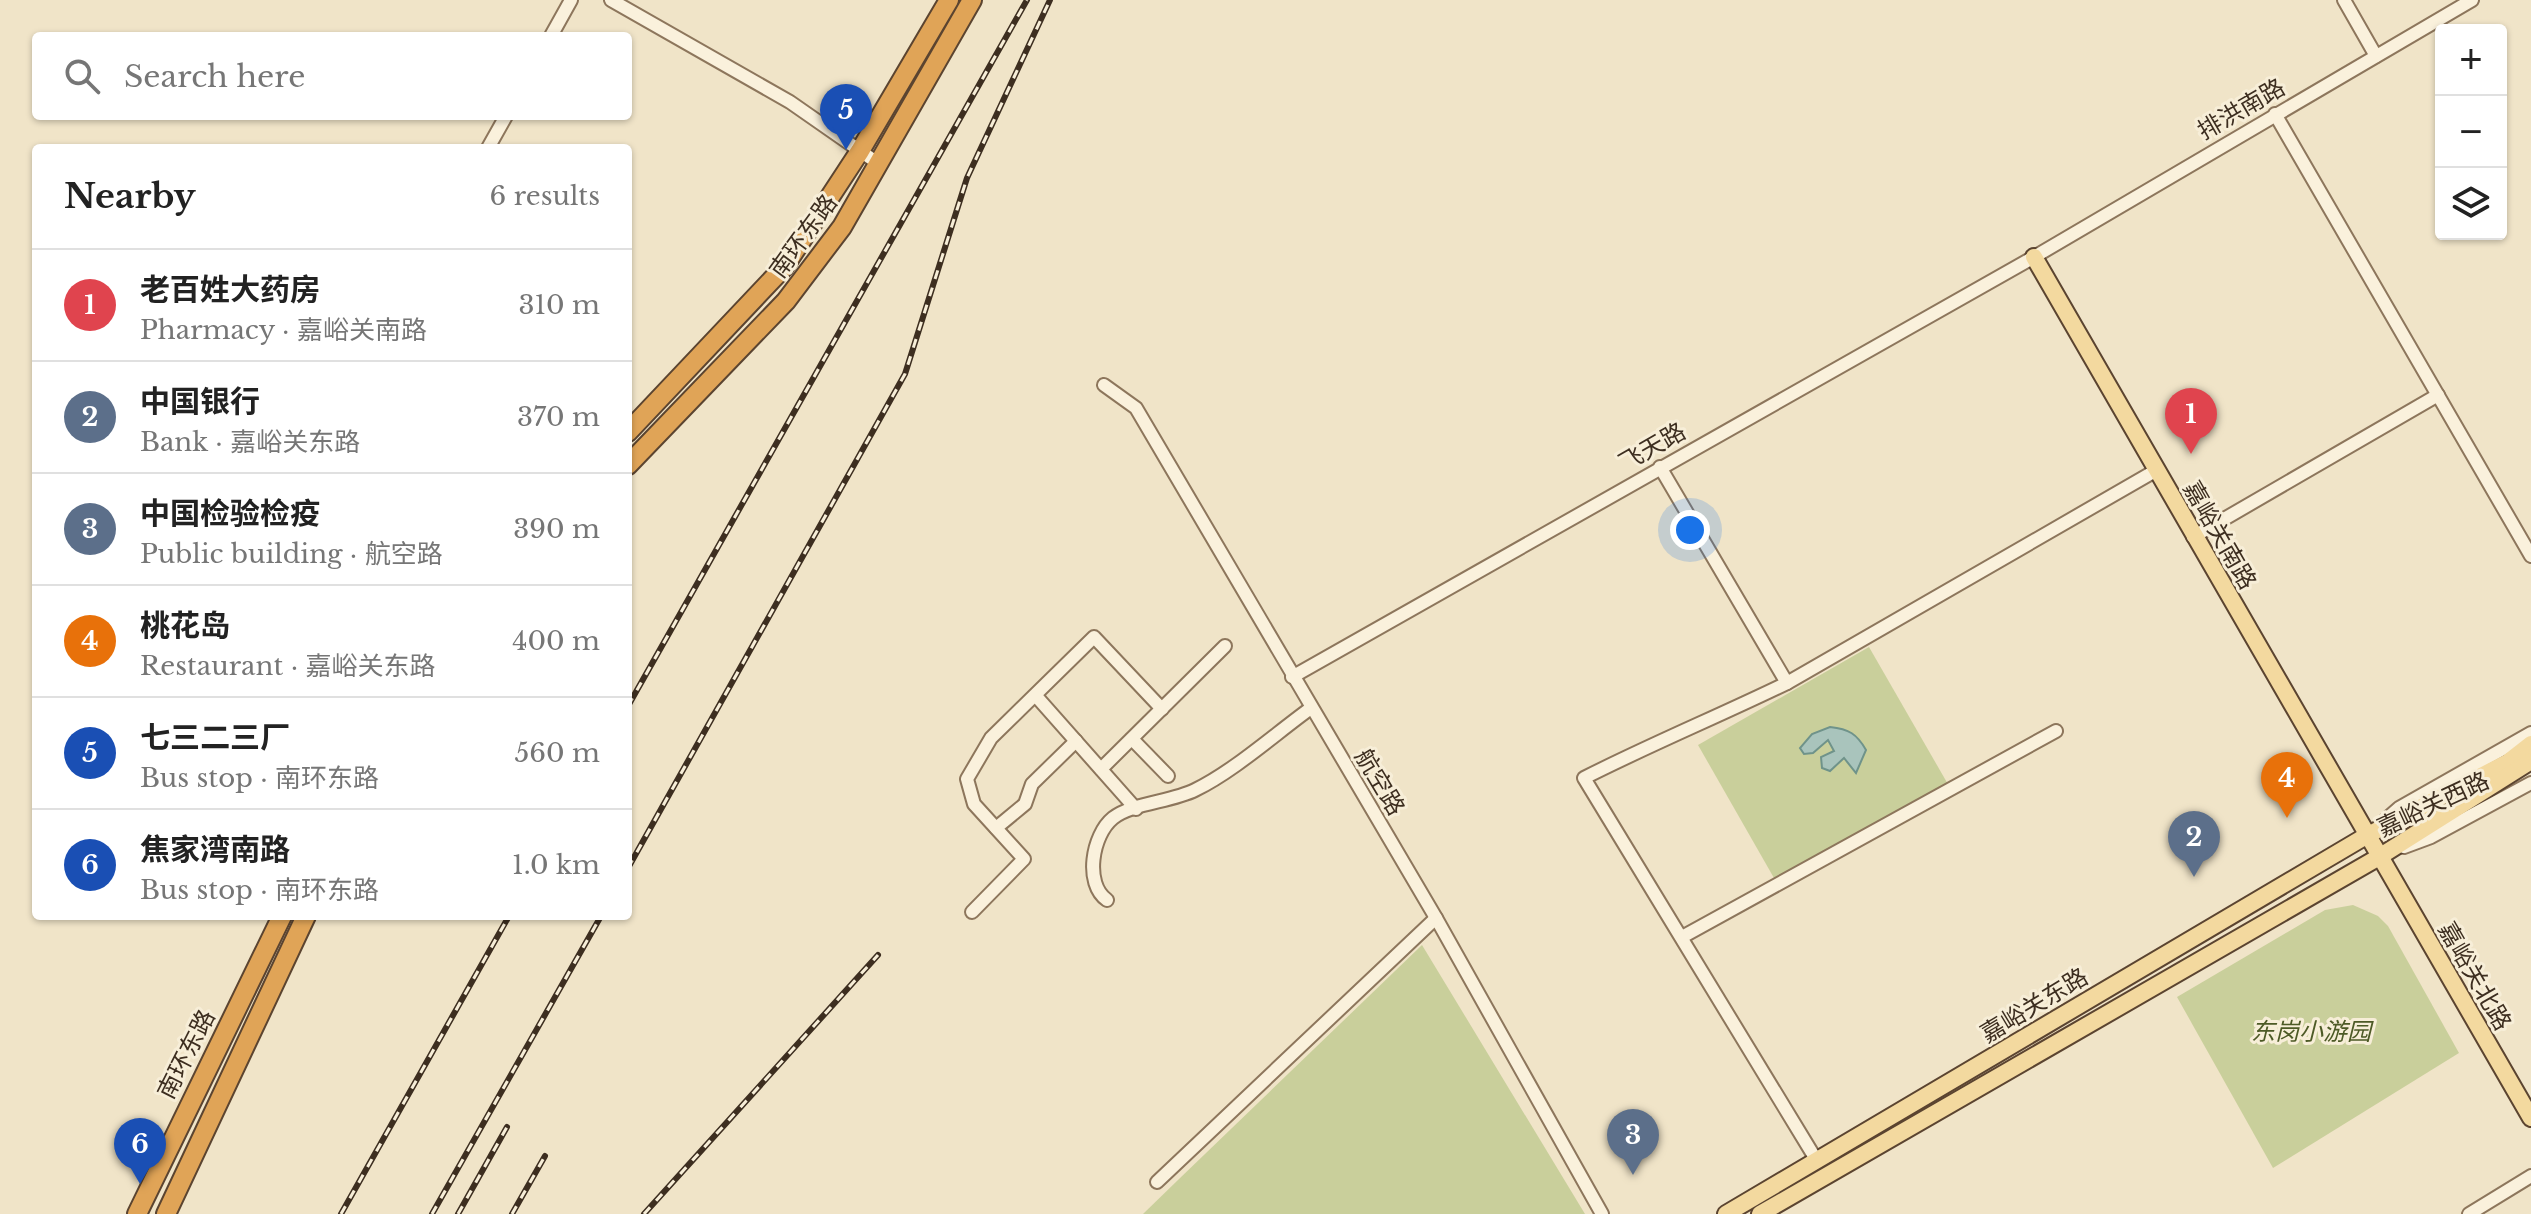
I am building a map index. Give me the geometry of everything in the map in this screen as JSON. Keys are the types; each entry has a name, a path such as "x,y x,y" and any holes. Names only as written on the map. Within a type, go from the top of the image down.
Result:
{"highway":[{"name":"南环东路","path":"632,428 784,267 860,151 949,0"},
{"name":"南环东路","path":"632,461 786,301 842,227 972,0"},
{"name":"南环东路","path":"137,1214 177,1125 280,920"},
{"name":"南环东路","path":"166,1214 304,920"},
{"path":"177,1125 202,1136"}],"main road":[{"name":"嘉峪关南路","path":"2034,257 2379,857"},
{"name":"嘉峪关西路","path":"2366,836 2508,762 2531,744"},
{"name":"嘉峪关西路","path":"2379,857 2531,761"},
{"name":"嘉峪关东路","path":"1726,1214 2366,836"},
{"name":"嘉峪关东路","path":"1760,1214 2379,857"},
{"name":"嘉峪关北路","path":"2379,857 2531,1118"}],"street":[{"path":"553,32 571,0"},
{"path":"611,0 790,102 879,164"},
{"path":"2344,0 2376,56"},
{"name":"排洪南路","path":"2034,257 2472,0"},
{"path":"2275,114 2531,556"},
{"path":"490,144 504,120"},
{"name":"飞天路","path":"1292,677 2034,257"},
{"name":"航空路","path":"1104,385 1136,408 1436,918 1602,1214"},
{"path":"2193,537 2438,395"},
{"path":"1660,467 1787,683"},
{"path":"1817,1161 1584,778 1787,683 2155,471"},
{"path":"972,912 1024,859 974,804 967,779 991,738 1094,637 1162,709"},
{"path":"1101,769 1225,646"},
{"path":"1036,696 1136,809"},
{"path":"1107,900 1095,885 1097,842 1113,818 1197,789 1311,708"},
{"path":"1682,937 2056,731"},
{"path":"2366,836 2399,808 2531,733"},
{"path":"1132,739 1168,776"},
{"path":"996,828 1025,804 1032,784 1076,741"},
{"name":"嘉峪关西路","path":"2379,857 2431,837 2531,783"},
{"path":"1157,1182 1436,918"},
{"path":"2469,1214 2531,1176"}],"green space":[{"path":"1869,647 1949,786 1778,885 1698,745"},
{"name":"东岗小游园","path":"2353,905 2378,916 2388,926 2459,1053 2273,1168 2177,997 2325,910"},
{"path":"1422,945 1585,1214 1143,1214 1179,1179"}],"water":[{"path":"1830,727 1852,733 1866,750 1856,773 1844,758 1830,771 1822,768 1821,757 1834,751 1828,740 1813,753 1804,754 1800,748 1812,734"}],"railway":[{"path":"632,699 1027,0"},
{"path":"632,861 905,374 967,178 1050,0"},
{"path":"341,1214 507,920"},
{"path":"432,1214 599,920"},
{"path":"644,1214 878,955"},
{"path":"458,1214 507,1127"},
{"path":"512,1214 545,1156"}],"place":[{"name":"七三二三厂","path":"846,150"},
{"name":"老百姓大药房","path":"2191,454"},
{"name":"桃花岛","path":"2287,818"},
{"name":"中国银行","path":"2194,877"},
{"name":"中国检验检疫","path":"1633,1175"},
{"name":"焦家湾南路","path":"140,1184"}]}
